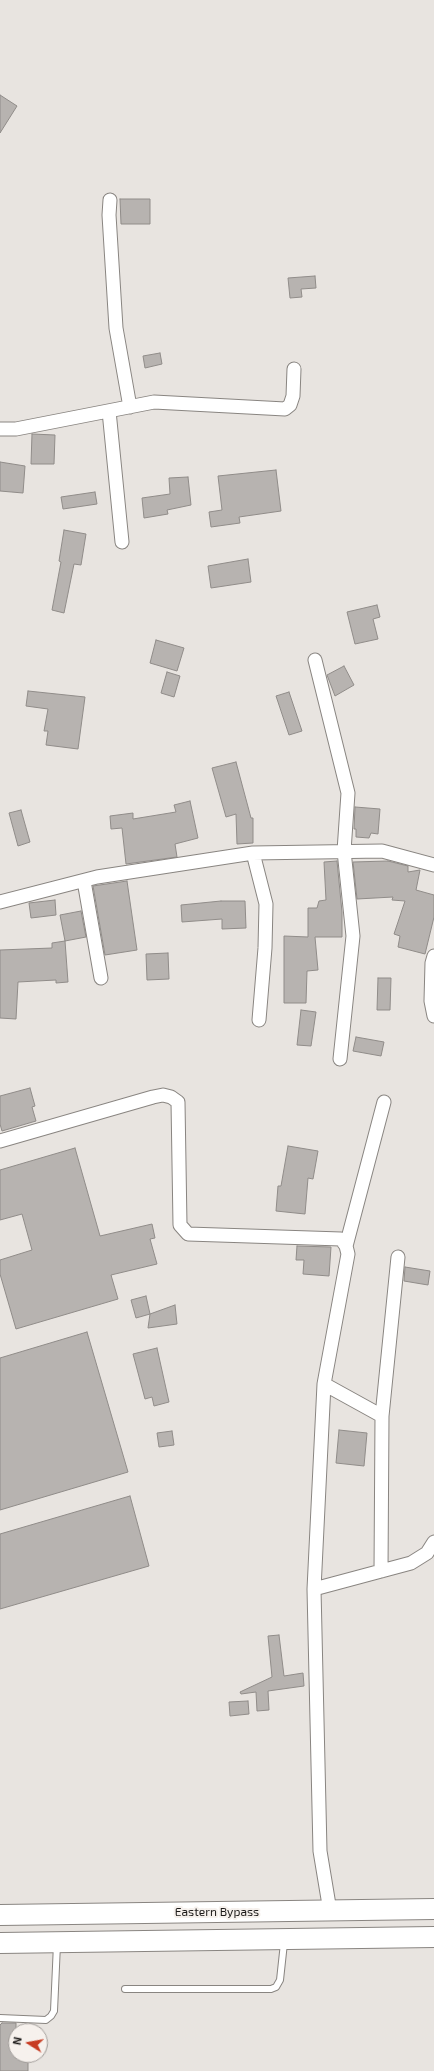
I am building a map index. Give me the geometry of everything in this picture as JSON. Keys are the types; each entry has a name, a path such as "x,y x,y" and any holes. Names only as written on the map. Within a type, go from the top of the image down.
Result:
{"main road":[{"name":"Eastern Bypass","path":"0,1915 434,1909"},
{"path":"330,1911 332,1939"},
{"path":"0,1942 434,1938"}],"street":[{"path":"110,200 109,215 116,328 130,407"},
{"path":"0,428 16,429 154,402 285,409 290,405 293,396 294,369"},
{"path":"109,411 122,542"},
{"path":"315,660 348,793 344,851 353,936 340,1059"},
{"path":"0,902 84,881 253,853 382,850 434,865"},
{"path":"253,853 266,904 266,948 259,1020"},
{"path":"84,881 101,978"},
{"path":"434,956 432,963 431,1001 434,1016"},
{"path":"0,1141 153,1097 163,1095 171,1097 178,1102 180,1225 188,1234 341,1239 346,1246 348,1254 324,1384 314,1589 320,1851 330,1911"},
{"path":"346,1246 384,1102"},
{"path":"381,1571 382,1416 398,1257"},
{"path":"324,1384 382,1416"},
{"path":"314,1589 411,1563 427,1553 434,1542"}],"lane":[{"path":"125,1989 271,1989 276,1987 280,1980 284,1939"},
{"path":"0,2018 46,2020 51,2016 54,2011 57,1942"}],"building":[{"path":"0,95 17,106 0,133"},
{"path":"120,199 150,199 150,224 121,224"},
{"path":"315,276 316,288 301,289 302,297 290,298 288,278"},
{"path":"160,353 162,364 145,368 143,356"},
{"path":"32,434 55,435 54,464 31,464"},
{"path":"0,462 25,466 23,493 0,491"},
{"path":"276,470 281,511 239,517 240,523 211,527 209,512 222,510 218,476"},
{"path":"188,477 191,505 167,510 168,514 144,518 142,498 170,494 169,478"},
{"path":"95,492 97,504 63,509 61,497"},
{"path":"64,530 86,534 81,565 74,564 64,613 52,610 61,562 59,561"},
{"path":"248,559 251,582 211,588 208,566"},
{"path":"377,605 380,617 373,619 378,639 355,644 347,612"},
{"path":"156,640 184,648 177,671 150,663"},
{"path":"344,666 354,685 335,696 327,675"},
{"path":"167,672 180,676 174,697 161,693"},
{"path":"28,691 85,697 78,749 46,745 48,731 44,731 48,709 26,706"},
{"path":"289,692 302,731 289,735 276,696"},
{"path":"236,762 251,818 253,818 253,843 237,844 236,814 226,817 212,768"},
{"path":"190,801 198,838 175,844 177,857 126,864 122,828 111,829 110,816 133,813 133,819 176,812 174,805"},
{"path":"355,807 380,809 378,834 371,833 369,838 356,837 356,829 354,829"},
{"path":"21,810 30,842 18,846 9,813"},
{"path":"337,861 342,912 342,937 315,937 318,970 307,971 306,1003 284,1003 284,936 308,937 308,908 317,908 319,901 326,900 324,862"},
{"path":"388,861 408,866 408,872 420,870 416,890 434,895 434,917 425,954 398,947 400,936 394,934 405,901 392,900 393,897 357,899 353,862"},
{"path":"127,881 137,950 105,955 93,886"},
{"path":"55,900 56,915 31,918 29,903"},
{"path":"221,901 245,901 246,928 222,929 222,919 182,922 181,905"},
{"path":"81,911 86,937 65,941 60,915"},
{"path":"65,941 68,982 56,983 56,980 18,982 16,1019 0,1018 0,950 52,948 52,943"},
{"path":"168,953 169,979 147,980 146,954"},
{"path":"378,978 391,978 390,1010 377,1010"},
{"path":"301,1010 316,1012 311,1046 297,1045"},
{"path":"356,1037 384,1042 381,1056 353,1051"},
{"path":"30,1088 35,1106 32,1107 36,1121 2,1131 0,1124 0,1096"},
{"path":"288,1146 318,1151 313,1179 308,1178 305,1214 276,1211 278,1186 281,1186"},
{"path":"75,1148 100,1236 152,1224 155,1238 150,1239 157,1264 111,1275 118,1299 16,1329 0,1274 0,1260 32,1250 22,1214 0,1220 0,1170"},
{"path":"297,1246 331,1247 329,1276 303,1274 304,1260 296,1260"},
{"path":"405,1267 430,1271 428,1285 404,1281"},
{"path":"146,1296 150,1314 136,1318 131,1300"},
{"path":"175,1305 177,1324 148,1328 150,1314"},
{"path":"87,1332 128,1472 0,1510 0,1358"},
{"path":"157,1348 169,1402 154,1406 152,1397 145,1399 133,1354"},
{"path":"339,1430 367,1433 364,1466 336,1463"},
{"path":"172,1431 174,1445 159,1447 157,1433"},
{"path":"130,1496 149,1566 0,1609 0,1534"},
{"path":"279,1635 284,1676 303,1673 304,1686 268,1691 269,1710 257,1711 256,1692 241,1694 240,1692 272,1677 268,1636"},
{"path":"248,1701 249,1714 230,1716 229,1702"},
{"path":"2,2023 8,2023 8,2063 28,2063 28,2071 0,2071 0,2025"}]}
